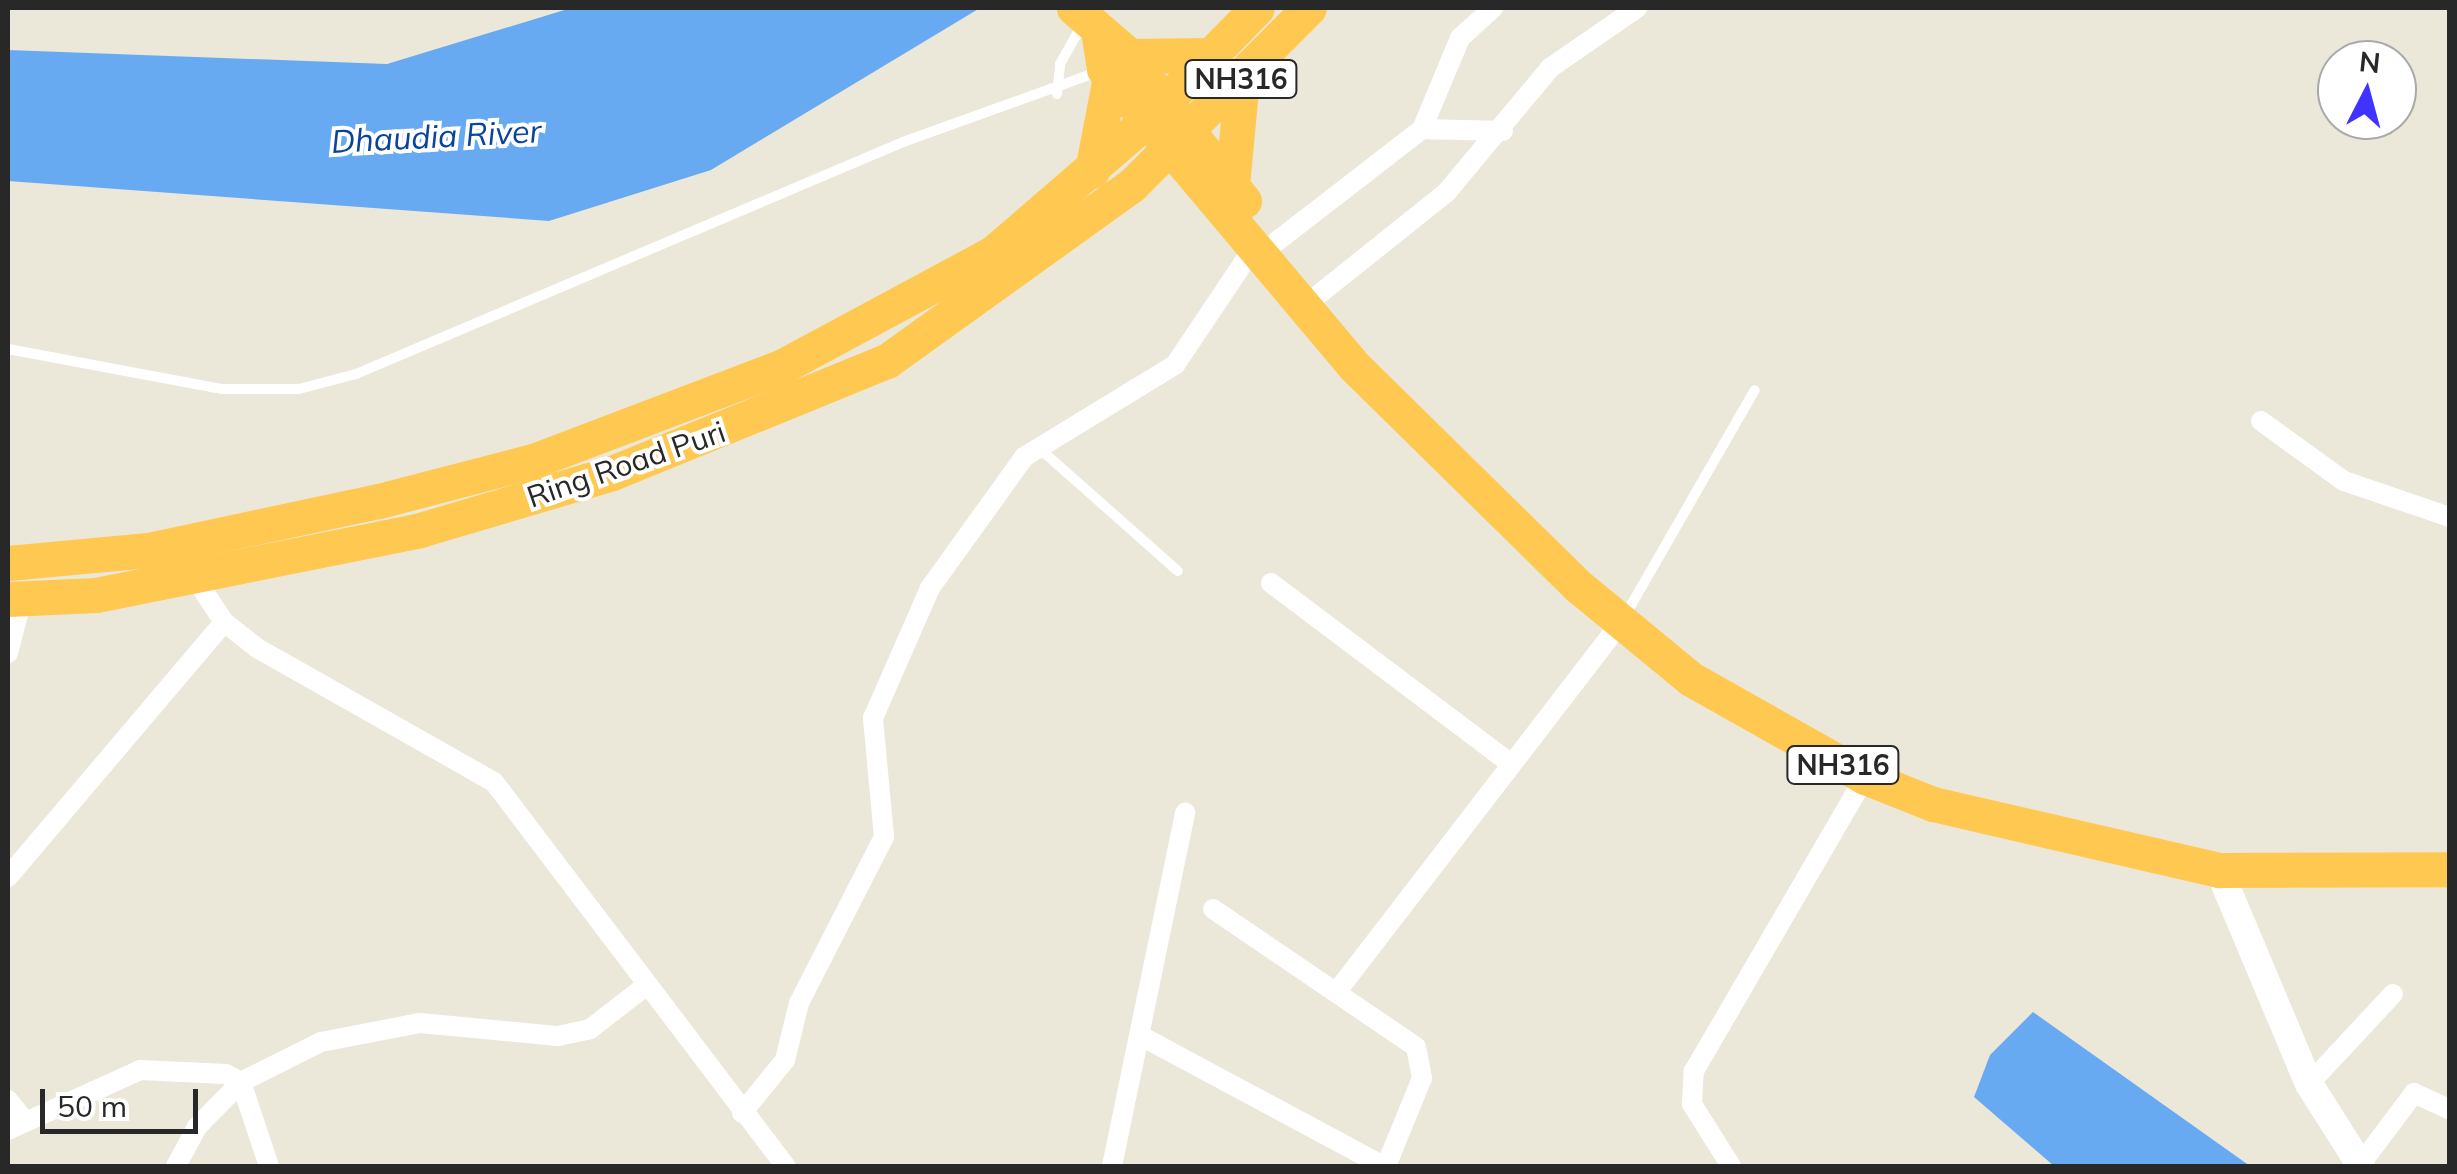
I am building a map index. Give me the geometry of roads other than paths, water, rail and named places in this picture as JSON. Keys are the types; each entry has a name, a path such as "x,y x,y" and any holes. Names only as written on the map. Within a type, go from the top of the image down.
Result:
{"highway":[{"name":"NH316","path":"1155,111 1257,8"},
{"name":"NH316","path":"1180,139 1309,8"},
{"name":"NH316","path":"1101,41 1367,371 1484,498 1620,624 1692,680 1865,777 1933,804 2218,870 2450,869"},
{"path":"1092,171 1101,41 1211,55"},
{"name":"NH316","path":"1222,191 1242,78"},
{"name":"Ring Road Puri","path":"8,562 82,560 270,526 533,461 654,418 893,313 993,254 1092,171 1155,111"},
{"name":"Ring Road Puri","path":"14,599 195,578 420,530 760,417 888,362 987,298 1132,185 1180,139"},
{"path":"1132,185 1222,191"},
{"name":"NH316","path":"1265,244 1318,295 1366,355 1367,371"}],"street":[{"path":"742,1113 785,1060 799,1003 884,837 885,799 871,750 898,646 986,500 1040,449 1175,365 1265,244 1422,129 1460,38 1493,8"},
{"path":"1318,295 1446,193 1503,131 1532,84 1637,8"},
{"path":"1422,129 1503,131"},
{"path":"2261,421 2344,480 2450,517"},
{"path":"195,578 224,622 494,782 784,1166"},
{"path":"1271,582 1510,763"},
{"path":"8,654 14,599"},
{"path":"8,877 224,622"},
{"path":"1338,990 1620,624"},
{"path":"1731,1166 1692,1104 1694,1071 1865,777"},
{"path":"1112,1166 1185,812"},
{"path":"2218,870 2310,1084 2361,1166 2414,1093 2450,1110"},
{"path":"1141,1036 1385,1166 1424,1061 1338,990 1214,910"},
{"path":"176,1166 197,1127 241,1082 307,1048 377,1026 558,1036 590,1029 647,985"},
{"path":"2310,1084 2393,994"},
{"path":"8,1100 17,1126 140,1070 241,1082"},
{"path":"241,1082 269,1166"}],"lane":[{"path":"1057,94 1060,64 1101,41"},
{"path":"8,349 222,389 299,389 356,374 903,142 1057,94 1101,41"},
{"path":"1620,624 1755,390"},
{"path":"1040,449 1178,571"}],"water":[{"name":"Dhaudia River","path":"571,8 980,8 711,170 549,221 8,181 8,50 387,64"},
{"path":"2033,1012 2250,1166 2054,1166 1974,1097 1990,1055"}]}
